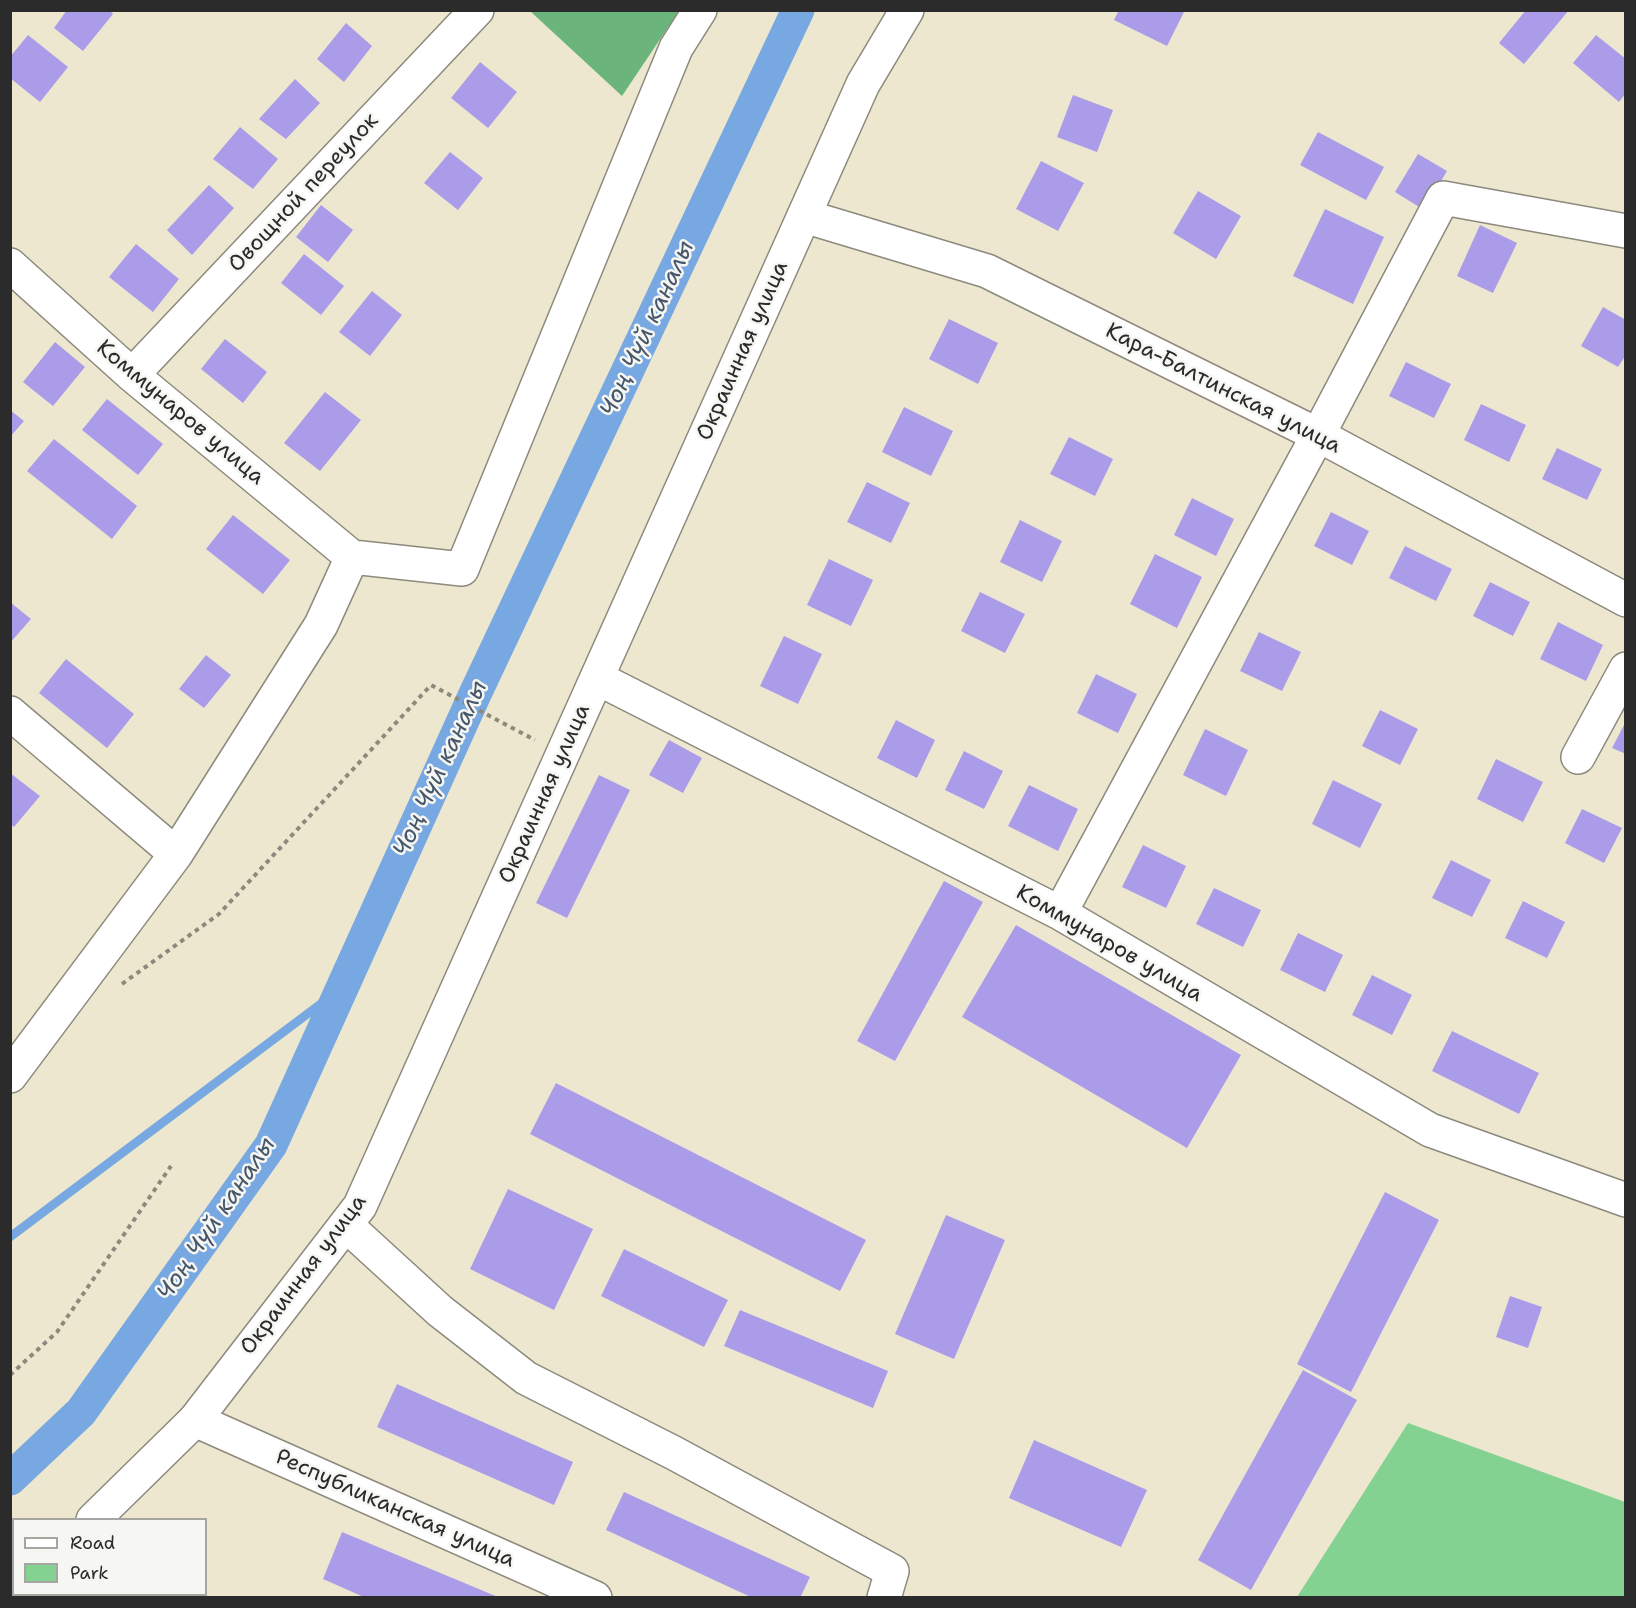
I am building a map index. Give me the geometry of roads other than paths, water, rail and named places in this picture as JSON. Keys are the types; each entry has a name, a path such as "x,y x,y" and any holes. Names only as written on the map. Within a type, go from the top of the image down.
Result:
{"street":[{"name":"Овощной переулок","path":"132,375 477,10"},
{"path":"16,1055 176,854 321,625 352,557 462,569 676,48 700,10"},
{"name":"Окраинная улица","path":"95,1518 195,1420 360,1206 863,84 907,10"},
{"path":"1060,913 1443,198 1626,231"},
{"name":"Кара-Балтинская улица","path":"804,216 987,271 1318,435 1626,600"},
{"name":"Коммунаров улица","path":"10,265 132,375 352,557"},
{"path":"1578,757 1626,669"},
{"name":"Коммунаров улица","path":"597,678 1060,913 1430,1130 1626,1200"},
{"path":"10,713 176,854"},
{"path":"346,1225 440,1311 526,1378 674,1453 892,1572 884,1598"},
{"name":"Республиканская улица","path":"195,1420 595,1598"}],"waterway":[{"name":"Чоң Чүй каналы","path":"10,1479 81,1412 271,1145 475,694 798,10"},
{"path":"10,1237 342,988"}]}
